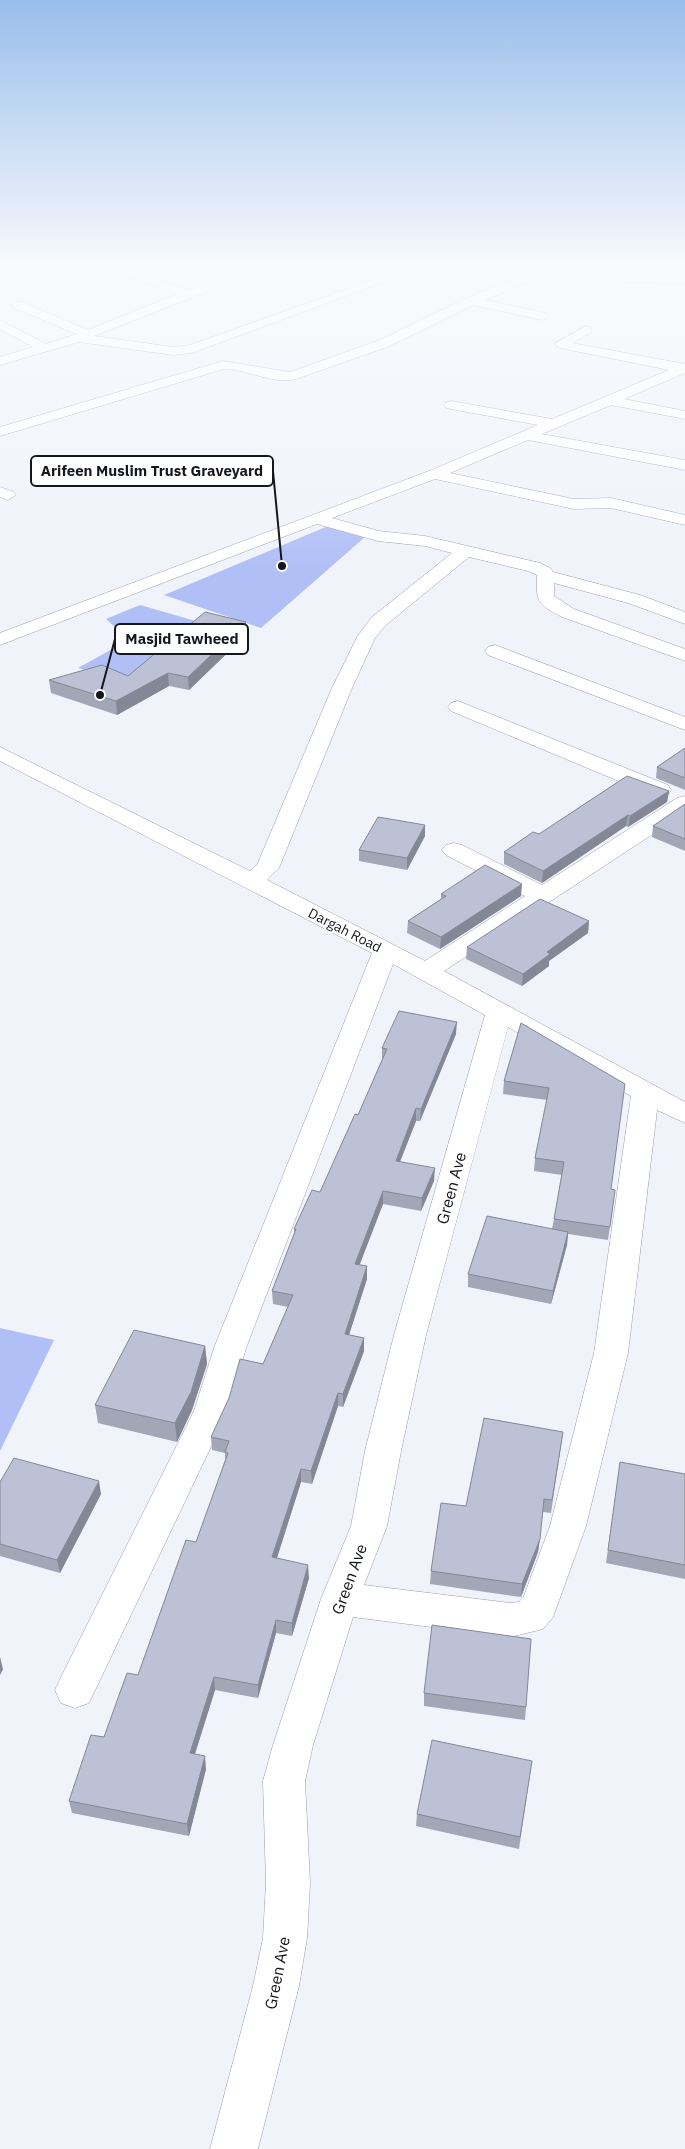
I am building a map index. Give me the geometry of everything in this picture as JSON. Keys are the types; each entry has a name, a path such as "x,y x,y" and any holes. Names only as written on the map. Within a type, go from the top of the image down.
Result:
{"street":[{"path":"0,432 219,366"},
{"path":"244,366 278,376 291,376 319,366"},
{"path":"671,366 684,369"},
{"path":"0,639 434,474 684,369"},
{"path":"656,380 685,386"},
{"path":"609,400 685,415"},
{"path":"451,405 552,423"},
{"path":"526,435 685,465"},
{"path":"434,474 574,504 611,503 685,520"},
{"path":"316,519 378,536 425,542 534,567 544,572 546,576 634,599 685,618"},
{"path":"252,882 267,868 342,688 366,638 379,622 465,551"},
{"path":"546,576 543,595 545,600 552,605 568,613 685,655"},
{"path":"494,651 685,724"},
{"path":"458,707 685,802"},
{"name":"Dargah Road","path":"0,753 426,971 685,1114"},
{"path":"426,971 544,896 685,802"},
{"path":"454,850 544,896"},
{"path":"75,1690 211,1411 230,1348 385,951"},
{"name":"Green Ave","path":"234,2149 276,1986 285,1938 288,1882 284,1781 293,1745 340,1599 368,1526 383,1450 410,1334 499,1013"},
{"path":"340,1599 510,1620 529,1617 540,1605 568,1526 611,1353 645,1092"}],"shaded area":[{"path":"328,526 365,537 261,628 164,595"},
{"path":"140,605 206,624 140,680 106,676 78,668 114,648 124,635 106,619"},
{"path":"0,1328 54,1340 0,1451"}],"building":[{"path":"205,612 246,622 188,677 168,673 116,701 49,680 102,665 128,676"},
{"path":"685,748 685,778 657,767"},
{"path":"627,776 669,791 630,816 628,815 543,871 504,852 533,832 539,834"},
{"path":"685,804 685,839 653,826"},
{"path":"378,817 425,825 407,858 359,850"},
{"path":"485,865 522,884 441,937 408,921 446,896 441,894"},
{"path":"540,899 589,921 547,952 550,954 523,974 467,947"},
{"path":"399,1011 457,1022 421,1109 416,1108 396,1161 435,1168 422,1198 383,1191 355,1264 367,1266 345,1334 364,1338 343,1394 338,1393 311,1471 301,1469 272,1557 308,1565 292,1623 276,1620 258,1685 214,1677 190,1753 205,1756 187,1824 69,1801 91,1735 104,1737 127,1673 138,1675 186,1540 196,1542 228,1453 225,1452 229,1441 211,1437 229,1398 240,1359 263,1364 293,1295 272,1291 296,1229 294,1229 312,1190 320,1192 355,1114 358,1115 387,1049 382,1048"},
{"path":"521,1023 625,1084 611,1189 615,1190 610,1227 554,1219 564,1162 535,1158 549,1088 504,1081"},
{"path":"487,1216 568,1232 553,1291 468,1274"},
{"path":"134,1330 205,1346 191,1392 175,1423 95,1405"},
{"path":"484,1418 563,1432 552,1500 544,1499 540,1539 522,1584 431,1571 441,1503 466,1506"},
{"path":"14,1458 99,1481 57,1560 0,1544 0,1482"},
{"path":"620,1462 685,1474 685,1565 608,1550"},
{"path":"432,1625 531,1639 526,1707 424,1693"},
{"path":"432,1740 532,1761 520,1837 417,1814"}],"place":[{"name":"Arifeen Muslim Trust Graveyard","path":"282,566"},
{"name":"Masjid Tawheed","path":"100,695"}]}
